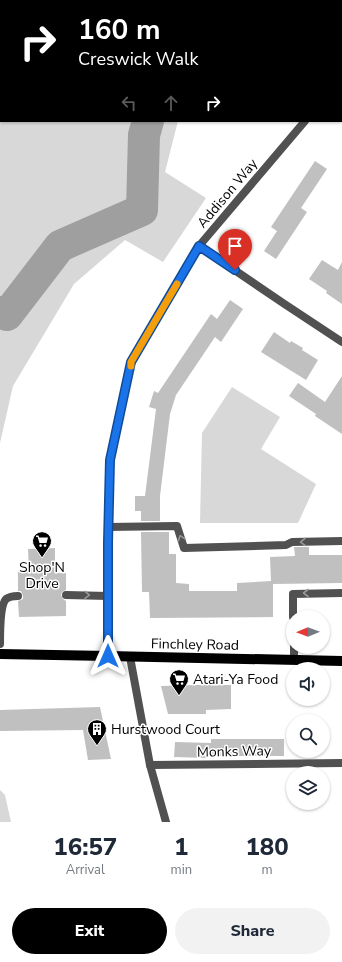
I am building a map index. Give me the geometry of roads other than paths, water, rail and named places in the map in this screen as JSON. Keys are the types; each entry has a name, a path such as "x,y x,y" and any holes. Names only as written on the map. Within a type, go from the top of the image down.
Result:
{"main road":[{"name":"Finchley Road","path":"0,654 342,661"}],"street":[{"name":"Addison Way","path":"108,656 108,527 110,460 131,362 199,246 304,122"},
{"path":"199,246 342,342"},
{"path":"108,527 177,526 184,548 286,546 292,542 342,541"},
{"path":"293,610 293,594 342,593"},
{"path":"66,595 108,596"},
{"path":"0,644 1,608 4,600 10,596 18,596"},
{"path":"294,654 294,660"},
{"path":"130,657 150,765 166,822"},
{"name":"Monks Way","path":"150,765 342,763"}],"waterway":[{"path":"0,312 7,315 60,246 142,210 144,135 148,122"}],"place":[{"name":"Shop'N Drive","path":"42,558"},
{"name":"Atari-Ya Food","path":"179,696"},
{"name":"Hurstwood Court","path":"97,746"}]}
